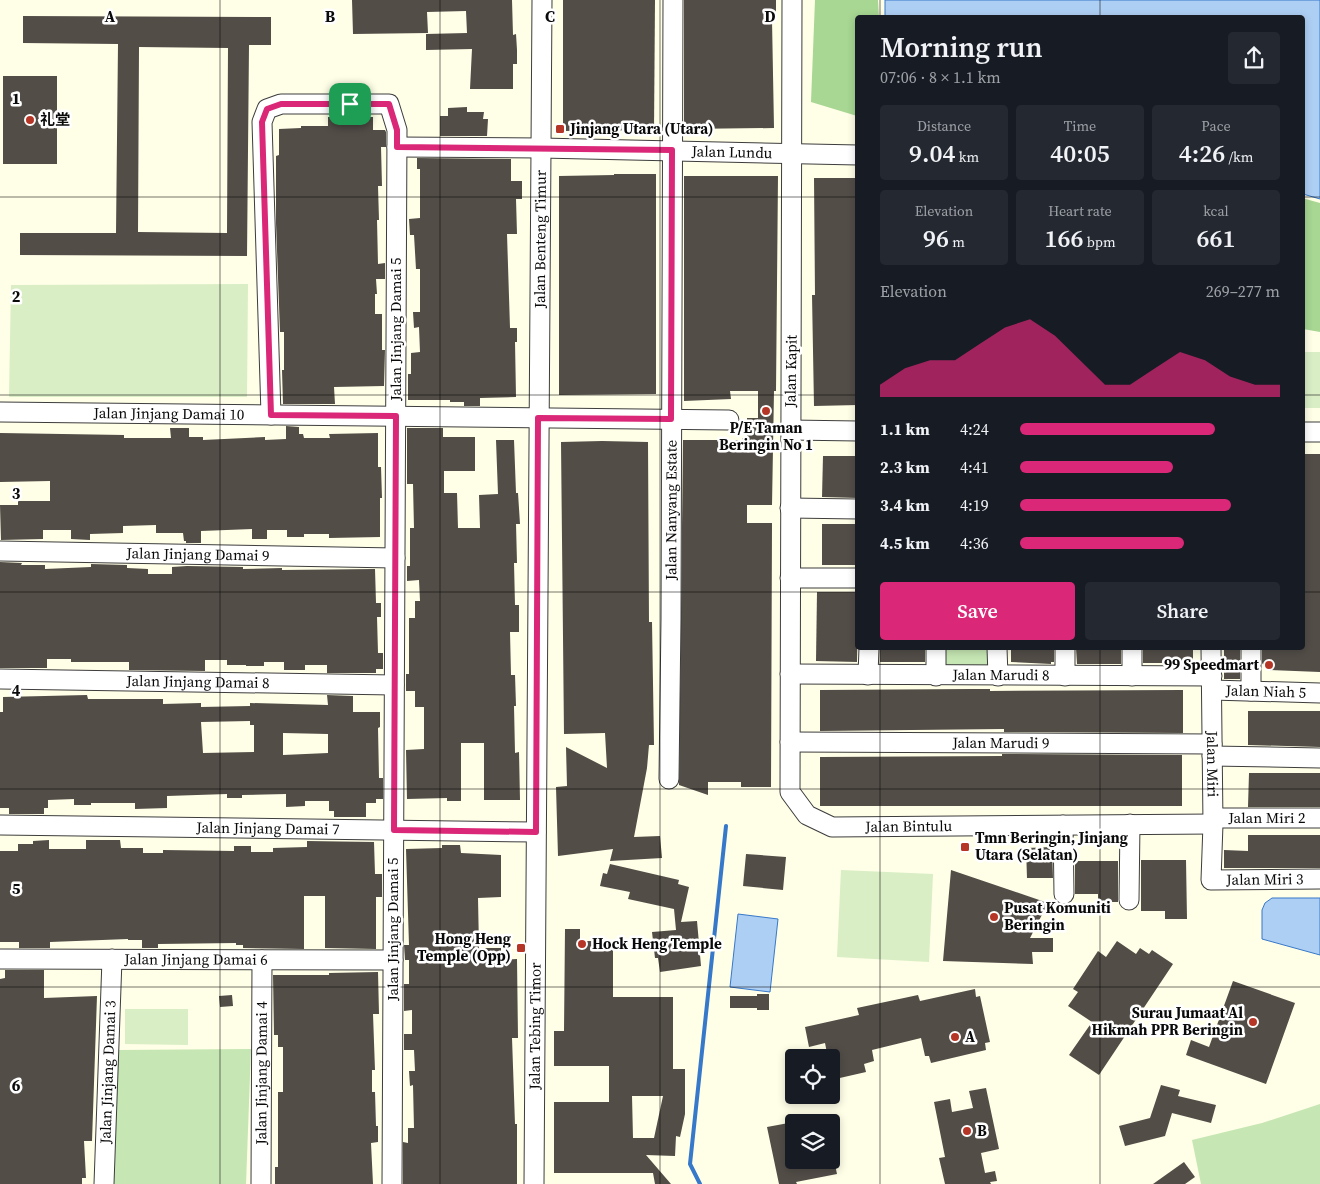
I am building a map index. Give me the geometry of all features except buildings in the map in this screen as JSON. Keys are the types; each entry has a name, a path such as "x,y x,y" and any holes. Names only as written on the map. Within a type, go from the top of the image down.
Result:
{"street":[{"name":"Jalan Benteng Timur","path":"538,418 542,0"},
{"name":"Jalan Nanyang Estate","path":"669,779 673,0"},
{"name":"Jalan Kapit","path":"790,742 792,0"},
{"name":"Jalan Jinjang Damai 5","path":"271,415 262,122 267,109 281,104 389,104 397,130 392,1184"},
{"name":"Jalan Lundu","path":"397,147 672,150 855,155"},
{"name":"Jalan Jinjang Damai 10","path":"0,412 729,420"},
{"name":"Jalan Tebing Timor","path":"534,1184 538,418"},
{"path":"790,430 855,430"},
{"path":"1305,432 1320,432"},
{"path":"790,508 855,509"},
{"name":"Jalan Jinjang Damai 9","path":"0,551 395,558"},
{"path":"790,578 855,578"},
{"path":"868,675 869,650"},
{"path":"936,650 936,676"},
{"path":"997,650 998,676"},
{"path":"1065,650 1065,676"},
{"path":"1132,650 1132,676"},
{"name":"Jalan Miri","path":"1211,650 1213,821 1211,880"},
{"path":"1251,650 1251,691"},
{"name":"Jalan Marudi 8","path":"790,674 1132,676 1212,683"},
{"name":"Jalan Jinjang Damai 8","path":"0,679 394,685"},
{"name":"Jalan Niah 5","path":"1212,683 1251,691 1320,693"},
{"name":"Jalan Marudi 9","path":"790,742 1212,750 1320,758"},
{"name":"Jalan Bintulu","path":"790,742 790,792 807,815 832,827 1130,824 1213,821"},
{"name":"Jalan Miri 2","path":"1213,821 1320,818"},
{"path":"1129,900 1130,824"},
{"name":"Jalan Jinjang Damai 7","path":"0,825 536,832"},
{"path":"1063,825 1064,894"},
{"name":"Jalan Miri 3","path":"1211,880 1320,879"},
{"name":"Jalan Jinjang Damai 6","path":"0,959 393,960"},
{"name":"Jalan Jinjang Damai 3","path":"104,1184 112,959"},
{"name":"Jalan Jinjang Damai 4","path":"262,960 262,1184"}],"green space":[{"path":"815,0 878,0 879,15 855,15 855,115 811,102"},
{"path":"1305,199 1320,203 1320,332 1305,329"},
{"path":"248,284 247,397 9,397 11,285"},
{"path":"1305,352 1320,352 1320,408 1305,408"},
{"path":"944,650 990,650 990,670 943,669"},
{"path":"841,870 933,874 929,962 837,957"},
{"path":"125,1009 188,1009 188,1045 125,1044"},
{"path":"251,1049 246,1184 111,1184 117,1050"},
{"path":"1320,1104 1320,1184 1201,1184 1192,1140 1262,1123"}],"water":[{"path":"885,0 1320,0 1320,199 1305,195 1305,15 885,15"},
{"path":"1272,898 1320,898 1320,955 1262,939 1262,910 1265,903"},
{"path":"738,914 778,919 770,992 730,987"}],"waterway":[{"path":"700,1184 690,1164 726,826"}],"place":[{"name":"礼堂","path":"30,120"},
{"name":"Jinjang Utara (Utara)","path":"560,129"},
{"name":"P/E Taman Beringin No 1","path":"766,411"},
{"name":"99 Speedmart","path":"1269,665"},
{"name":"Tmn Beringin, Jinjang Utara (Selatan)","path":"965,847"},
{"name":"Pusat Komuniti Beringin","path":"994,917"},
{"name":"Hock Heng Temple","path":"582,944"},
{"name":"Hong Heng Temple (Opp)","path":"521,948"},
{"name":"Surau Jumaat Al Hikmah PPR Beringin","path":"1253,1022"},
{"name":"A","path":"955,1037"},
{"name":"B","path":"967,1131"}],"route":[{"path":"281,104 350,104 389,104 397,130 397,147 672,150 671,419 538,418 536,832 394,830 396,416 271,415 262,122 267,109 281,104"}]}
